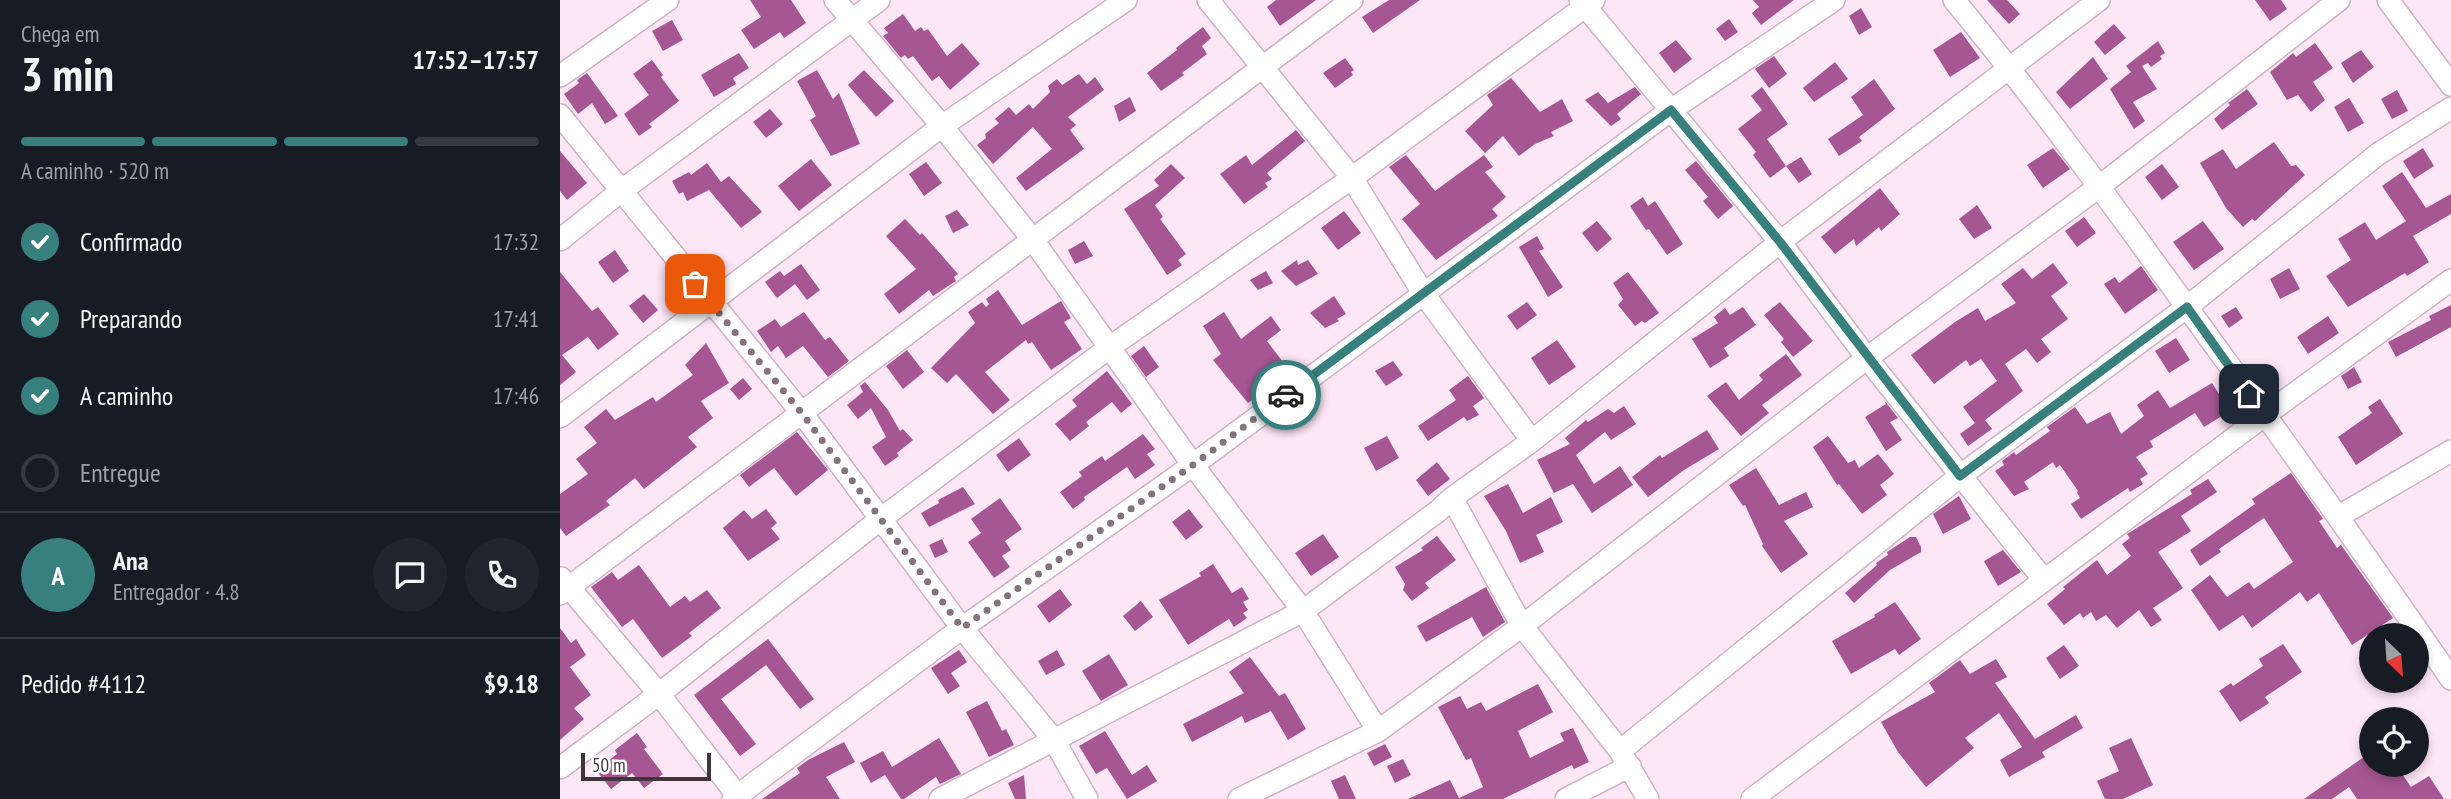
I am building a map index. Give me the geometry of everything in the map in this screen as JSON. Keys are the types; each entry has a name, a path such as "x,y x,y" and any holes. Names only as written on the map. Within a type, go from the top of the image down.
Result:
{"street":[{"path":"560,76 668,0"},
{"path":"835,0 942,126 1032,240 1193,465 1303,611 1378,731"},
{"path":"560,240 621,191 879,0"},
{"path":"560,417 942,126 1126,0"},
{"path":"1208,0 1352,178 1423,293 1532,441"},
{"path":"1352,0 801,412 563,586 659,694 736,798 962,628 1193,465 1671,110 1834,0"},
{"path":"1954,0 2100,186 2339,516 2451,678"},
{"path":"940,799 1303,611 1532,441 1780,242 2099,0"},
{"path":"1239,799 1378,731 1522,626 1867,358 2100,186 2339,0"},
{"path":"2388,0 2451,85"},
{"path":"560,768 659,694 882,518 1110,347 1352,178 1586,2 1780,242 1867,358 2044,580"},
{"path":"1566,799 1625,759 1960,476 2187,307 2378,154 2451,108"},
{"path":"560,114 801,412 962,628 1054,740 1087,799"},
{"path":"1752,799 2265,415 2451,280"},
{"path":"2339,516 2451,451"},
{"path":"1452,498 1522,626 1625,759 1648,799"}],"building":[{"path":"750,0 791,0 806,23 784,38 780,32 754,49 741,30 761,17"},
{"path":"1276,0 1316,0 1280,26 1267,7"},
{"path":"1389,0 1420,0 1373,33 1362,17"},
{"path":"1753,0 1794,0 1761,25 1752,13 1759,7"},
{"path":"1987,0 2007,0 2020,14 2009,24"},
{"path":"2255,0 2281,0 2287,9 2270,21"},
{"path":"1861,8 1872,27 1859,35 1849,16"},
{"path":"903,14 915,31 921,27 924,31 928,29 947,56 962,43 980,64 950,90 939,76 932,81 913,56 908,59 905,55 901,58 883,36 888,33 884,28"},
{"path":"1729,19 1738,32 1725,41 1716,29"},
{"path":"672,20 683,40 663,51 652,31"},
{"path":"2114,24 2126,38 2105,55 2094,42"},
{"path":"1203,27 1211,38 1202,46 1207,54 1161,91 1147,73"},
{"path":"1961,32 1980,58 1950,77 1933,50"},
{"path":"1676,40 1692,59 1674,73 1659,53"},
{"path":"2158,41 2165,53 2160,56 2162,59 2151,67 2148,63 2142,66 2157,89 2133,102 2145,121 2134,129 2110,89 2131,72 2126,66"},
{"path":"2315,43 2333,68 2313,82 2325,100 2311,112 2298,95 2287,100 2270,72 2293,53 2296,57"},
{"path":"2361,50 2374,67 2353,83 2341,63"},
{"path":"739,53 749,68 733,78 736,84 714,97 701,75"},
{"path":"1774,56 1787,74 1769,88 1755,69"},
{"path":"2093,57 2108,79 2070,109 2056,92"},
{"path":"1345,58 1354,70 1351,72 1353,75 1335,88 1323,73"},
{"path":"652,60 679,101 649,124 652,127 639,136 624,114 649,95 633,74"},
{"path":"1835,62 1848,79 1814,102 1803,88"},
{"path":"817,70 833,99 839,93 860,144 831,156 810,120 816,116 797,81"},
{"path":"864,70 894,101 876,117 848,85"},
{"path":"587,73 618,116 605,124 592,103 578,114 564,94"},
{"path":"1079,74 1087,84 1095,77 1104,90 1068,117 1076,125 1070,130 1084,149 1026,191 1016,178 1052,149 1033,127 993,164 977,145 986,138 985,134 999,123 995,119 1009,107 1016,115 1029,104 1033,109 1050,92 1048,86 1057,79 1062,85"},
{"path":"1511,78 1540,112 1562,99 1573,121 1551,132 1554,136 1535,144 1519,156 1503,136 1485,153 1465,131 1493,105 1487,95"},
{"path":"1874,79 1895,109 1859,137 1862,141 1839,156 1828,139 1863,115 1851,97"},
{"path":"1635,87 1641,94 1617,114 1621,119 1611,126 1585,100 1598,92 1608,103"},
{"path":"1762,87 1788,124 1767,139 1786,166 1770,178 1753,155 1756,152 1738,129 1762,110 1751,96"},
{"path":"2247,89 2258,104 2222,130 2214,119 2230,105 2228,103"},
{"path":"2397,90 2408,111 2392,119 2381,99"},
{"path":"1130,97 1136,111 1119,122 1114,106"},
{"path":"2349,98 2364,123 2348,132 2334,107"},
{"path":"770,109 783,124 766,138 753,122"},
{"path":"1296,130 1305,141 1267,173 1272,179 1265,183 1268,187 1244,204 1220,174 1246,155 1252,165"},
{"path":"2274,142 2291,166 2296,165 2305,175 2255,221 2252,219 2243,227 2226,208 2200,163 2223,149 2236,169"},
{"path":"2053,148 2070,169 2043,188 2027,165"},
{"path":"2423,148 2434,166 2414,179 2403,161"},
{"path":"560,151 587,183 567,200 560,191"},
{"path":"1406,155 1435,191 1484,155 1493,167 1485,172 1506,197 1492,209 1498,216 1436,260 1402,219 1420,204 1389,167"},
{"path":"1801,157 1812,174 1799,183 1786,166"},
{"path":"811,159 832,185 799,211 778,186"},
{"path":"1696,161 1733,206 1718,219 1703,201 1708,197 1685,170"},
{"path":"926,162 942,183 924,196 909,174"},
{"path":"707,163 721,182 729,176 762,212 741,228 709,190 687,201 683,192 679,194 672,181 689,172 691,175"},
{"path":"1171,164 1185,178 1155,205 1163,217 1160,219 1186,254 1178,260 1182,265 1167,275 1124,209 1159,186 1154,180"},
{"path":"2162,164 2179,187 2162,200 2145,177"},
{"path":"2402,172 2426,208 2451,194 2451,214 2413,236 2429,262 2348,307 2326,276 2351,260 2338,239 2365,222 2376,240 2406,221 2382,186"},
{"path":"1880,188 1900,214 1881,231 1879,227 1856,246 1854,239 1835,254 1821,237"},
{"path":"1643,197 1648,206 1655,201 1683,244 1667,255 1630,206"},
{"path":"1977,205 1992,228 1974,239 1959,219"},
{"path":"957,210 969,225 953,233 945,216"},
{"path":"1344,211 1361,233 1338,250 1321,228"},
{"path":"2084,217 2096,233 2077,247 2065,231"},
{"path":"905,219 920,235 922,233 958,274 954,277 956,281 933,296 929,290 899,314 884,294 916,269 886,236"},
{"path":"1597,221 1612,239 1597,252 1582,233"},
{"path":"2203,221 2224,249 2194,270 2173,242"},
{"path":"1537,236 1544,249 1539,251 1563,287 1548,297 1519,247"},
{"path":"1084,241 1093,256 1075,264 1068,250"},
{"path":"615,250 629,271 613,283 598,262"},
{"path":"1297,260 1298,265 1308,260 1318,274 1296,286 1281,271"},
{"path":"2053,263 2068,283 2051,296 2068,319 2041,339 2051,352 2037,363 2026,349 2005,364 2023,391 1985,420 1992,429 1968,446 1960,434 1975,423 1963,407 1997,381 1981,359 1970,366 1966,360 1934,384 1911,355 1978,308 1985,321 2016,303 2001,284 2023,268 2032,279"},
{"path":"801,264 820,290 807,300 795,284 777,298 765,282 780,271 784,276"},
{"path":"2141,266 2158,290 2125,314 2104,284 2115,277 2119,283"},
{"path":"2289,268 2300,289 2280,299 2270,279"},
{"path":"1266,271 1273,283 1258,290 1250,280"},
{"path":"560,272 592,311 598,307 619,334 598,350 588,337 562,355 576,372 560,385"},
{"path":"1628,272 1659,313 1645,323 1642,321 1635,326 1618,305 1623,299 1613,283"},
{"path":"998,290 1022,325 1061,301 1071,318 1064,322 1082,349 1051,370 1032,342 1028,344 1026,340 985,372 1010,400 993,414 956,374 947,383 931,368 975,323 968,312 982,302 986,307 989,304 986,299"},
{"path":"644,294 658,310 643,323 629,306"},
{"path":"1334,296 1346,314 1325,328 1310,313"},
{"path":"1527,302 1537,315 1517,330 1507,316"},
{"path":"1780,302 1813,341 1793,357 1781,342 1784,339 1764,315"},
{"path":"2451,305 2451,327 2396,357 2388,342 2431,320 2429,316"},
{"path":"1743,307 1756,325 1724,348 1729,356 1710,368 1692,339 1718,323 1714,317 1725,308 1730,315"},
{"path":"2236,307 2243,318 2229,328 2221,316"},
{"path":"804,312 825,340 830,337 849,361 828,377 803,346 786,358 778,346 771,352 757,331 775,319 781,327"},
{"path":"1224,312 1241,339 1271,316 1281,330 1267,341 1290,371 1248,403 1213,360 1221,354 1203,326"},
{"path":"2328,316 2339,333 2308,354 2297,337"},
{"path":"2176,338 2190,360 2169,373 2155,351"},
{"path":"1557,340 1576,367 1549,385 1531,358"},
{"path":"706,343 729,383 701,401 713,418 688,437 697,447 644,489 635,478 606,501 610,505 566,536 560,528 560,494 588,474 576,459 597,443 584,427 606,409 615,420 653,397 656,402 693,375 685,365"},
{"path":"1144,346 1159,367 1146,377 1131,356"},
{"path":"907,350 924,372 903,389 886,366"},
{"path":"1786,354 1802,375 1762,405 1769,413 1741,436 1707,396 1726,382 1739,400 1763,380 1759,375"},
{"path":"1393,361 1403,375 1386,386 1375,371"},
{"path":"2354,367 2362,382 2348,389 2341,376"},
{"path":"1107,371 1132,404 1121,413 1112,402 1086,422 1089,426 1070,441 1055,424 1077,406 1072,400"},
{"path":"1468,376 1484,398 1473,406 1479,415 1467,421 1464,417 1428,441 1418,426 1456,400 1449,390"},
{"path":"743,378 752,389 739,400 730,389"},
{"path":"865,382 888,410 900,431 903,429 913,440 897,453 899,456 885,466 872,447 886,437 871,408 858,419 847,405 863,392 860,386"},
{"path":"2212,383 2230,411 2204,427 2195,413 2150,441 2153,447 2136,457 2148,474 2140,479 2143,484 2130,492 2128,488 2081,519 2071,504 2080,498 2078,491 2060,465 2056,468 2053,462 2024,482 2029,489 2014,496 1995,471 2004,465 2002,461 2014,452 2016,455 2050,431 2047,427 2075,407 2087,424 2110,412 2121,434 2144,416 2137,405 2158,390 2170,408"},
{"path":"2380,399 2403,434 2356,465 2338,437 2372,413 2368,407"},
{"path":"1884,400 1898,418 1890,422 1902,440 1886,451 1865,417 1886,404"},
{"path":"1624,406 1636,424 1611,440 1605,432 1576,455 1594,484 1620,466 1633,485 1592,513 1573,484 1554,493 1537,460 1570,444 1565,438 1586,420 1588,422 1608,409 1614,413"},
{"path":"1707,430 1719,449 1684,470 1648,497 1632,477 1660,455 1662,458"},
{"path":"797,432 828,470 796,496 774,468 749,487 740,475"},
{"path":"1143,434 1155,449 1147,454 1155,465 1135,479 1127,467 1084,497 1085,500 1073,509 1060,492 1082,476 1079,472 1102,456 1105,461"},
{"path":"1387,436 1399,458 1376,471 1364,448"},
{"path":"1828,436 1848,463 1855,460 1859,468 1878,454 1894,474 1880,485 1887,495 1862,514 1839,484 1837,485 1813,447"},
{"path":"1019,438 1031,455 1008,472 996,455"},
{"path":"1437,462 1450,479 1428,496 1416,480"},
{"path":"1756,468 1779,505 1806,492 1813,507 1784,521 1808,554 1781,573 1762,546 1745,505 1743,506 1729,485"},
{"path":"2291,473 2323,519 2319,521 2337,548 2341,545 2393,618 2385,623 2359,623 2359,640 2352,645 2319,593 2307,602 2300,592 2252,628 2243,615 2219,631 2191,590 2210,575 2227,597 2249,582 2254,589 2293,562 2264,518 2219,549 2221,552 2200,566 2190,550 2255,504 2252,499"},
{"path":"2208,479 2217,492 2181,516 2191,531 2158,552 2183,588 2153,608 2162,620 2151,627 2139,610 2117,628 2106,615 2096,621 2091,612 2083,618 2080,613 2064,625 2047,604 2065,589 2063,587 2097,560 2107,575 2131,556 2122,544 2130,538 2127,534 2192,494 2190,490"},
{"path":"1508,484 1523,513 1551,497 1563,522 1536,535 1544,552 1520,563 1506,531 1484,496"},
{"path":"963,487 975,504 929,527 921,513 939,503 938,500"},
{"path":"1959,496 1971,519 1943,534 1933,514"},
{"path":"1000,498 1022,529 1005,541 1011,550 1002,556 1010,567 994,578 968,542 981,533 971,519"},
{"path":"766,509 777,523 771,528 780,539 748,561 723,528 744,510 752,519"},
{"path":"1189,509 1203,527 1186,540 1172,522"},
{"path":"1323,534 1339,557 1311,576 1295,553"},
{"path":"1437,536 1456,560 1425,583 1429,588 1412,601 1403,590 1405,584 1395,567 1423,550 1421,548"},
{"path":"1910,537 1916,537 1921,552 1890,570 1854,603 1845,593 1888,555 1887,552"},
{"path":"942,539 948,552 935,558 929,545"},
{"path":"2003,550 2021,572 1998,586 1984,561"},
{"path":"1213,564 1232,593 1242,587 1249,599 1243,602 1248,610 1243,613 1247,618 1234,627 1229,619 1188,645 1159,600 1201,576 1199,573"},
{"path":"639,565 670,607 685,596 690,602 707,590 721,608 689,633 692,636 662,658 633,619 622,627 591,587 612,572 618,580"},
{"path":"1486,587 1505,622 1483,637 1472,617 1426,642 1417,626"},
{"path":"1060,589 1072,605 1049,623 1037,606"},
{"path":"1141,601 1153,617 1135,631 1123,616"},
{"path":"1895,602 1921,639 1899,655 1895,649 1851,674 1832,641 1875,617 1874,615"},
{"path":"560,628 571,643 576,639 586,655 570,667 591,695 574,708 584,719 560,740"},
{"path":"768,639 814,699 800,709 766,665 721,699 756,744 740,756 694,695"},
{"path":"2283,644 2302,672 2265,697 2269,703 2240,722 2219,691 2231,683 2233,686 2263,666 2259,659"},
{"path":"2064,645 2079,666 2060,679 2046,658"},
{"path":"959,650 967,662 951,673 960,686 948,694 931,668"},
{"path":"1057,650 1065,665 1046,675 1038,661"},
{"path":"1109,654 1128,685 1101,701 1082,671"},
{"path":"1250,657 1279,696 1285,693 1306,729 1288,740 1271,711 1245,723 1242,716 1192,742 1183,724 1244,693 1229,672"},
{"path":"1996,659 2007,677 1995,683 2035,739 2076,715 2083,728 2042,752 2045,757 2009,777 2000,760 2022,747 1999,713 1965,738 1974,748 1926,787 1898,752 1881,722 1935,692 1929,683 1960,660 1970,674"},
{"path":"1538,684 1553,712 1518,731 1530,758 1564,741 1560,733 1573,728 1589,762 1574,769 1572,765 1503,799 1408,799 1450,780 1459,798 1483,787 1471,758 1466,760 1438,707 1460,696 1467,709 1481,702 1486,711"},
{"path":"987,701 1002,731 1006,729 1014,745 989,757 966,712"},
{"path":"1105,731 1132,775 1147,765 1157,781 1127,799 1107,768 1096,774 1079,746"},
{"path":"637,733 647,747 644,749 663,774 644,788 632,773 611,789 596,770 617,754 615,750"},
{"path":"939,738 961,774 940,784 936,777 904,799 901,799 885,775 871,783 860,763 883,751 892,767"},
{"path":"2131,738 2153,785 2123,799 2105,799 2097,781 2119,771 2109,748"},
{"path":"844,742 855,762 826,777 840,799 762,799 800,773 797,768 808,760"},
{"path":"1385,744 1392,757 1374,766 1367,753"},
{"path":"1403,759 1411,775 1395,783 1387,766"},
{"path":"2359,760 2359,777 2404,777 2411,787 2429,776 2444,799 2357,799 2349,787 2332,799 2304,799"},
{"path":"1024,775 1026,799 1015,799 1008,783"},
{"path":"1345,775 1356,799 1339,799 1331,781"}],"way so far":[{"path":"695,284 801,412 962,628 1193,465 1286,395"}],"route":[{"path":"1286,395 1671,110 1780,242 1960,476 2187,307 2249,394"}]}
